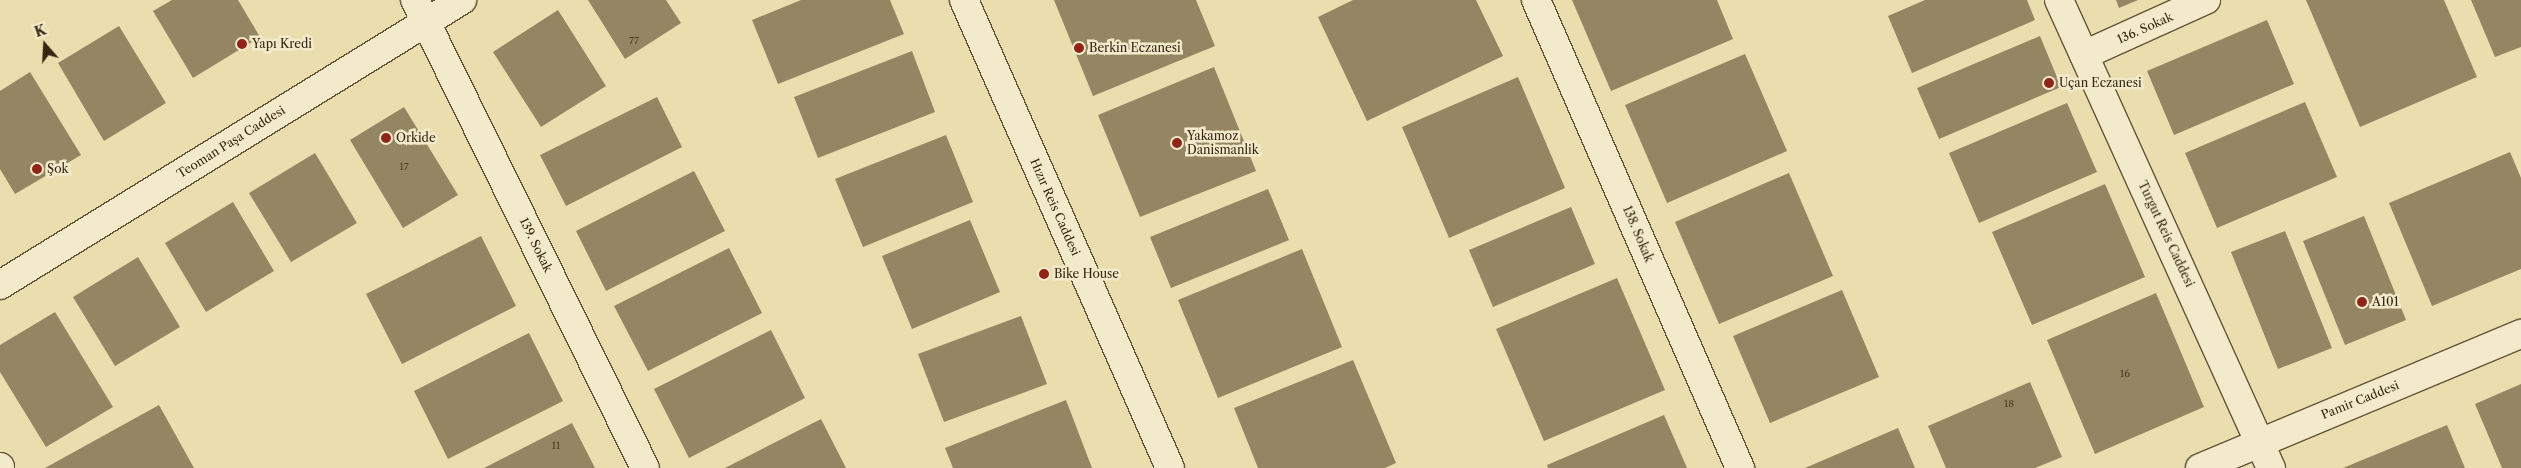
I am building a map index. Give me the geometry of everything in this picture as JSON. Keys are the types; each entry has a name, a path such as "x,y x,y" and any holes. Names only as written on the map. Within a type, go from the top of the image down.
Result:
{"street":[{"name":"Teoman Paşa Caddesi","path":"0,285 421,10 462,0"},
{"name":"Hızır Reis Caddesi","path":"964,0 1170,468"},
{"name":"138. Sokak","path":"1536,0 1740,468"},
{"name":"Turgut Reis Caddesi","path":"2059,0 2261,442 2271,468"},
{"name":"136. Sokak","path":"2084,55 2206,0"},
{"name":"139. Sokak","path":"421,10 645,468"},
{"name":"Pamir Caddesi","path":"2200,468 2521,334"}],"building":[{"path":"172,0 238,0 260,37 193,78 153,11"},
{"path":"588,0 666,0 681,23 625,59"},
{"path":"801,0 890,0 904,34 778,84 752,20"},
{"path":"1054,0 1196,0 1215,46 1093,96"},
{"path":"1353,0 1476,0 1503,56 1367,121 1318,17"},
{"path":"1572,0 1717,0 1733,39 1611,91"},
{"path":"1925,0 2027,0 2035,20 1912,73 1888,16"},
{"path":"2116,0 2138,0 2119,8"},
{"path":"2306,0 2444,0 2477,77 2360,127"},
{"path":"2471,0 2521,0 2521,47 2495,57"},
{"path":"558,10 606,86 541,127 493,52"},
{"path":"2267,20 2294,84 2174,135 2147,71"},
{"path":"119,26 166,103 104,141 58,63"},
{"path":"2040,36 2061,87 1939,139 1917,88"},
{"path":"912,51 935,112 818,158 794,97"},
{"path":"1745,54 1787,151 1667,203 1625,105"},
{"name":"Yakamoz Danismanlik","path":"1214,67 1256,171 1140,217 1098,115"},
{"path":"30,72 81,155 15,194 0,169 0,91"},
{"path":"1518,77 1565,188 1449,238 1402,127"},
{"path":"657,97 682,147 566,206 540,155"},
{"path":"2305,102 2337,177 2217,228 2185,153"},
{"path":"2067,103 2097,172 1979,223 1949,153"},
{"path":"404,107 458,195 403,228 350,140"},
{"path":"946,135 973,202 863,247 835,179"},
{"path":"2510,152 2521,178 2521,269 2432,306 2389,203"},
{"path":"315,153 357,223 291,262 249,193"},
{"path":"694,171 725,231 606,291 576,231"},
{"path":"1789,173 1833,276 1719,324 1675,222"},
{"path":"2105,184 2145,277 2032,325 1992,232"},
{"path":"1268,189 1289,240 1171,288 1150,237"},
{"path":"233,202 274,271 206,312 165,243"},
{"path":"1571,207 1595,264 1493,307 1469,250"},
{"path":"2364,216 2406,320 2345,345 2303,241"},
{"path":"970,220 1000,292 912,329 882,256"},
{"path":"2285,231 2332,348 2278,369 2231,252"},
{"path":"481,236 516,306 402,364 366,294"},
{"path":"729,248 762,313 648,371 614,306"},
{"path":"1302,249 1342,347 1218,398 1178,300"},
{"path":"138,257 180,327 115,366 73,297"},
{"path":"1617,278 1665,390 1544,441 1496,329"},
{"path":"1842,290 1879,377 1770,423 1733,336"},
{"path":"2156,293 2204,407 2095,454 2047,340"},
{"path":"55,312 113,407 46,447 0,372 0,345"},
{"path":"1021,316 1047,384 944,422 918,354"},
{"path":"771,330 805,398 689,458 654,389"},
{"path":"529,333 563,401 448,459 414,391"},
{"path":"1353,360 1396,463 1385,468 1258,468 1234,408"},
{"path":"2030,382 2062,457 2035,468 1946,468 1928,426"},
{"path":"2521,384 2521,468 2502,468 2475,404"},
{"path":"1066,400 1092,468 953,468 945,448"},
{"path":"159,405 194,468 45,468"},
{"path":"1664,415 1687,468 1548,468 1547,465"},
{"path":"821,419 846,468 725,468"},
{"path":"572,423 595,468 484,468"},
{"path":"2447,425 2465,468 2343,468"},
{"path":"1898,428 1915,468 1805,468"}],"place":[{"name":"Yapı Kredi","path":"242,44"},
{"name":"Berkin Eczanesi","path":"1079,48"},
{"name":"Uçan Eczanesi","path":"2049,83"},
{"name":"Orkide","path":"386,138"},
{"name":"Yakamoz Danismanlik","path":"1177,143"},
{"name":"Şok","path":"37,169"},
{"name":"Bike House","path":"1044,274"},
{"name":"A101","path":"2362,302"}]}
